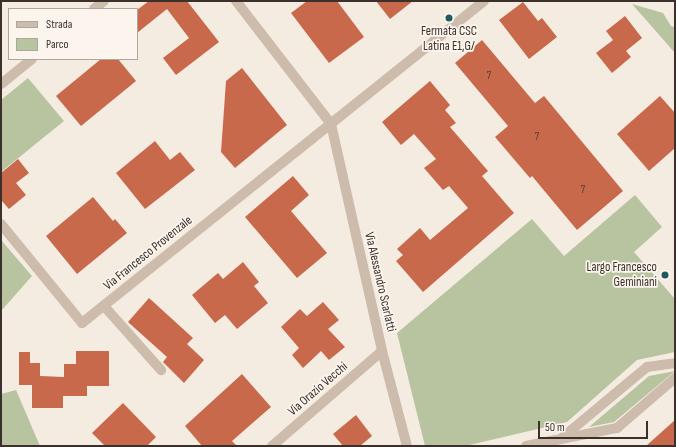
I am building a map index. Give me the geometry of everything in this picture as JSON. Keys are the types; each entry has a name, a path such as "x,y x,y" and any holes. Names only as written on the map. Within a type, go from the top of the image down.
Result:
{"street":[{"path":"95,8 104,1"},
{"path":"236,1 331,124"},
{"name":"Via Francesco Provenzale","path":"1,224 82,323 484,1"},
{"path":"1,84 31,60"},
{"name":"Via Alessandro Scarlatti","path":"331,124 382,351 407,446"},
{"path":"104,306 161,370"},
{"name":"Via Orazio Vecchi","path":"272,446 382,351"},
{"path":"562,438 648,366 675,363"},
{"path":"526,446 617,428 675,378"}],"green space":[{"path":"632,4 663,13 671,26 675,27 675,53"},
{"path":"28,78 64,121 1,172 1,100"},
{"path":"635,195 662,227 634,252 675,299 675,352 637,360 567,422 465,446 425,446 397,333 532,219 564,256"},
{"path":"1,240 32,276 1,311"},
{"path":"675,371 614,422 589,427 649,376"},
{"path":"16,390 40,446 1,446 1,394"}],"building":[{"path":"149,1 187,1 219,42 176,75 163,58 189,38 167,9 138,32 138,9"},
{"path":"307,1 337,1 364,37 329,63 291,13"},
{"path":"376,1 413,1 390,19"},
{"path":"523,2 538,21 542,18 557,37 529,59 499,20"},
{"path":"625,16 642,38 626,51 631,57 612,73 596,53 613,40 606,31"},
{"path":"482,40 535,103 544,96 623,191 577,230 532,176 530,178 495,137 508,126 455,63"},
{"path":"100,60 119,60 136,81 81,126 56,96"},
{"path":"242,68 287,125 235,168 221,152 226,81"},
{"path":"430,81 450,105 445,110 456,123 450,127 488,171 482,176 514,213 423,292 396,261 403,255 397,249 420,228 430,240 468,208 449,186 443,190 424,168 436,159 414,134 401,145 382,122"},
{"path":"660,96 675,113 675,148 649,171 617,134"},
{"path":"155,141 170,160 180,152 195,170 145,209 116,173"},
{"path":"18,159 29,173 16,183 26,195 9,209 1,200 1,173"},
{"path":"293,176 309,195 291,211 327,253 297,278 245,217"},
{"path":"93,197 113,221 115,219 127,233 77,274 46,236"},
{"path":"243,262 259,282 254,286 268,303 237,329 225,315 215,323 192,295 218,273 223,279"},
{"path":"149,298 193,338 187,344 204,360 184,383 163,362 167,357 128,322"},
{"path":"323,302 339,320 328,329 345,347 329,360 321,351 303,368 292,355 299,348 281,327 300,309 307,316"},
{"path":"76,351 109,351 109,386 87,386 87,396 63,396 63,408 32,408 32,385 19,385 19,352 30,352 30,363 40,363 40,376 64,377 64,364 76,364"},
{"path":"242,374 271,407 232,441 237,446 202,446 185,426"},
{"path":"123,403 156,437 147,446 105,446 92,433"},
{"path":"356,415 372,436 360,446 343,446 333,434"},
{"path":"675,420 675,446 646,446"}],"place":[{"name":"Fermata CSC Latina E1,G/","path":"449,18"},
{"name":"Largo Francesco Geminiani","path":"665,275"}]}
